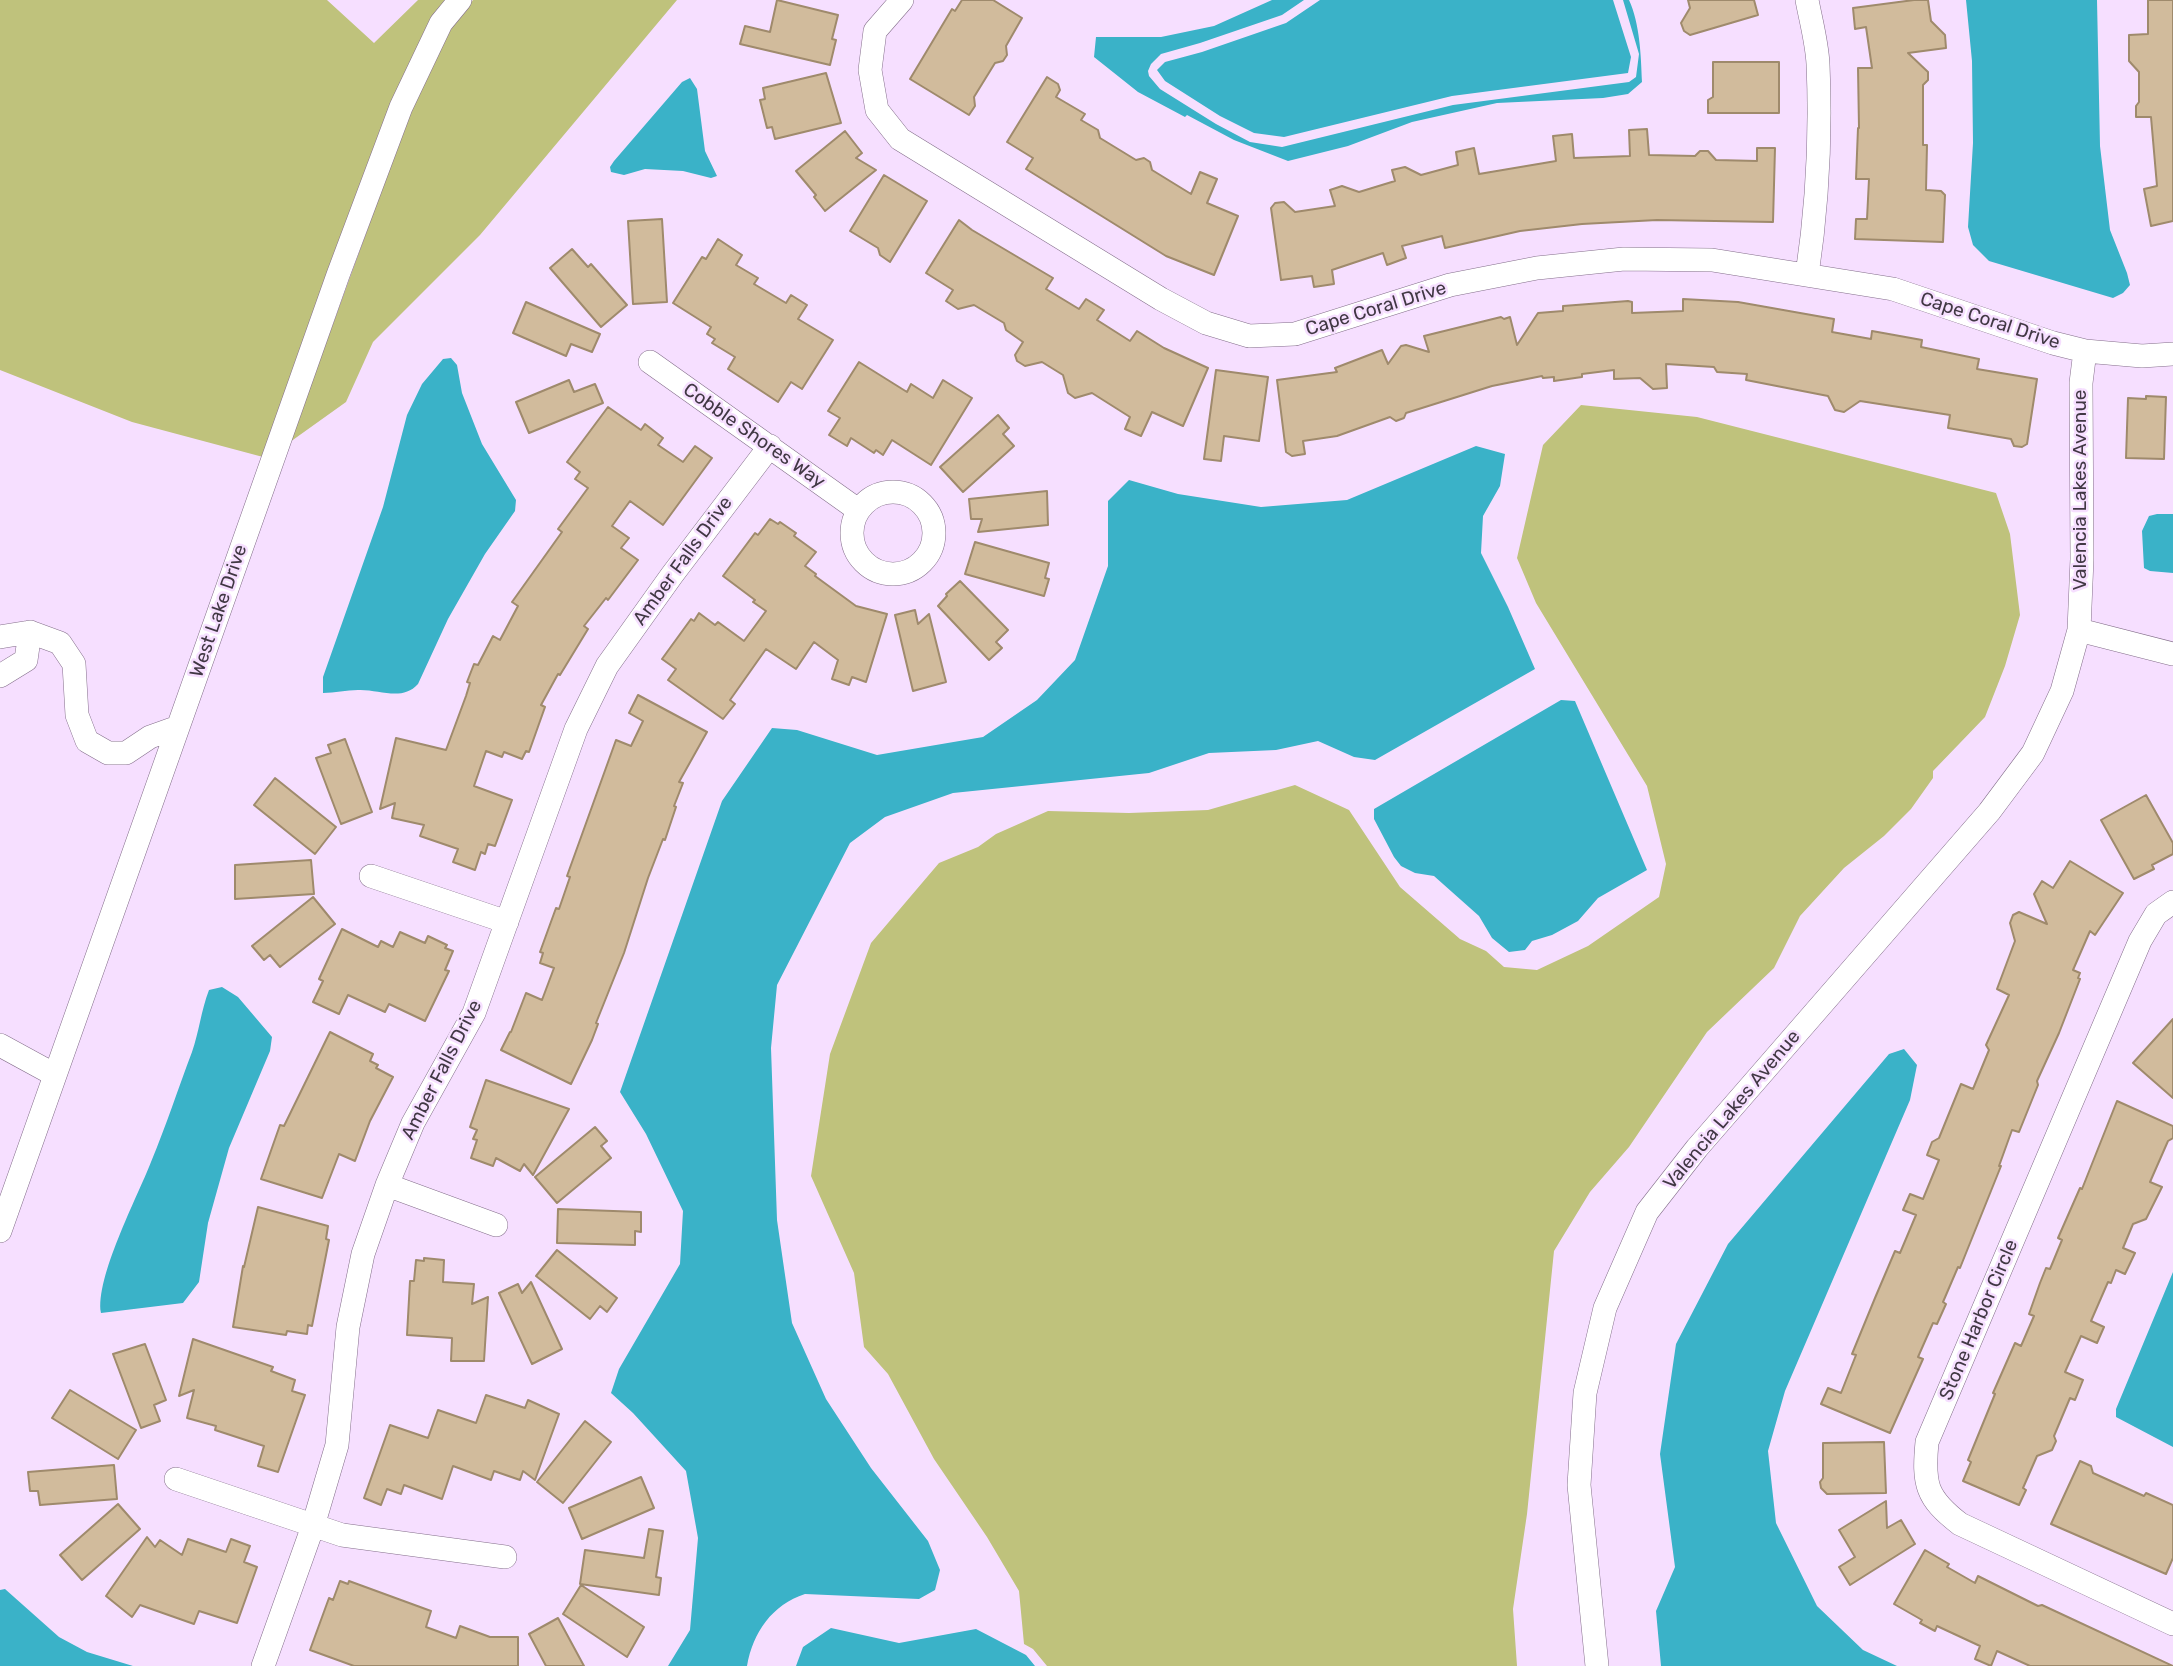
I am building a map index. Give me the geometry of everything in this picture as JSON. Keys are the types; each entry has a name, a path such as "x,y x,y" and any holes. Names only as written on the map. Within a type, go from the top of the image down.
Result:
{"street":[{"name":"West Lake Drive","path":"0,1231 338,275 401,107 441,23 460,0"},
{"name":"Cape Coral Drive","path":"902,0 875,31 870,70 877,110 900,139 1161,299 1206,323 1249,336 1295,334 1450,285 1537,268 1624,259 1712,260 1893,289 2053,343 2085,351 2142,356 2173,354"},
{"path":"1807,0 1818,62 1812,244 1807,275"},
{"name":"Valencia Lakes Avenue","path":"1597,1666 1579,1485 1585,1393 1605,1308 1647,1212 1697,1148 1989,812 2033,753 2062,691 2079,630 2082,559 2081,383 2085,351"},
{"name":"Cobble Shores Way","path":"650,362 858,510"},
{"name":"Amber Falls Drive","path":"263,1666 313,1526 337,1445 348,1327 363,1254 387,1185 413,1123 474,1013 576,729 607,666 671,575 769,446"},
{"path":"2079,630 2173,654"},
{"path":"0,637 30,632 60,643 74,664 77,715 87,741 108,752 126,753 150,737 178,727"},
{"path":"0,676 26,660 30,632"},
{"path":"371,876 507,922"},
{"name":"Stone Harbor Circle","path":"2173,902 2156,914 2140,941 1927,1442 1925,1468 1928,1485 1939,1508 1960,1524 2173,1623"},
{"path":"0,1045 55,1075"},
{"path":"387,1185 496,1226"},
{"path":"176,1479 342,1535 505,1557"}],"green space":[{"path":"0,0 327,0 374,43 418,0 447,0 263,457 132,422 0,370"},
{"path":"473,0 677,0 480,235 373,342 346,402 290,442 411,110 450,29"},
{"path":"1581,405 1697,417 1996,493 2010,534 2020,615 2005,666 1985,717 1933,771 1933,778 1911,809 1884,836 1844,868 1800,916 1774,968 1707,1032 1629,1147 1590,1192 1554,1251 1527,1514 1513,1609 1517,1666 1047,1666 1033,1649 1024,1644 1019,1591 987,1537 934,1459 888,1374 864,1347 854,1273 811,1176 830,1054 871,943 939,863 978,847 996,834 1048,811 1129,813 1208,810 1295,785 1349,810 1400,887 1460,939 1486,951 1504,967 1537,970 1588,946 1659,897 1666,864 1647,786 1536,603 1517,558 1543,445"}],"water":[{"path":"1272,0 1304,0 1282,15 1161,54 1151,64 1149,76 1160,89 1216,124 1250,142 1282,147 1453,105 1629,82 1636,77 1639,54 1623,0 1629,0 1638,30 1642,82 1628,94 1603,98 1497,103 1412,122 1348,146 1288,161 1234,140 1138,92 1094,57 1096,37 1161,37 1214,26"},
{"path":"1320,0 1613,0 1631,57 1628,73 1452,96 1284,137 1254,133 1220,116 1165,81 1157,70 1165,62 1286,23"},
{"path":"1966,0 2097,0 2100,146 2110,230 2130,285 2123,293 2113,298 1989,261 1973,245 1968,227 1973,143 1972,61"},
{"path":"690,78 697,89 705,151 717,176 711,178 683,171 645,169 624,175 611,172 610,167 614,161 682,82"},
{"path":"451,358 457,365 462,393 482,444 516,500 515,511 485,554 448,619 418,684 398,694 358,690 323,693 323,677 383,507 407,415 422,384 443,359"},
{"path":"1476,446 1505,454 1500,486 1483,516 1481,553 1535,669 1375,760 1354,757 1318,741 1276,750 1209,753 1149,773 953,793 885,817 850,843 777,985 771,1048 777,1220 792,1323 826,1399 871,1468 928,1541 940,1570 935,1590 919,1599 805,1594 793,1599 774,1613 759,1631 747,1666 668,1666 690,1630 698,1538 686,1471 611,1393 619,1369 680,1264 683,1211 646,1134 620,1092 722,801 772,728 797,730 877,755 983,737 1037,700 1075,660 1108,566 1108,501 1129,480 1178,494 1261,507 1347,500"},
{"path":"2173,514 2173,573 2144,568 2142,531 2149,516"},
{"path":"1561,700 1575,701 1647,870 1598,898 1578,921 1552,935 1532,941 1525,950 1509,952 1492,938 1479,916 1434,876 1415,873 1401,866 1374,819 1374,809"},
{"path":"222,987 238,997 272,1037 270,1051 229,1148 208,1223 199,1282 183,1303 101,1313 104,1280 110,1259 167,1121 192,1052 209,990"},
{"path":"1904,1049 1917,1065 1910,1100 1785,1391 1768,1451 1776,1523 1817,1606 1863,1650 1897,1666 1661,1666 1656,1611 1675,1567 1660,1454 1676,1344 1728,1244 1889,1054"},
{"path":"2173,1272 2173,1447 2116,1417 2116,1409"},
{"path":"5,1589 59,1637 87,1652 133,1666 0,1666 0,1590"},
{"path":"831,1628 899,1643 976,1629 1026,1655 1035,1666 796,1666 803,1647"}],"building":[{"path":"777,0 838,15 832,39 836,40 830,65 740,44 745,26 770,32"},
{"path":"962,0 993,0 1022,18 1006,46 1007,55 1003,61 995,63 974,97 975,106 969,115 910,79 952,9 955,11"},
{"path":"1688,0 1754,0 1758,15 1690,35 1684,31 1681,23 1690,8"},
{"path":"1928,0 1931,21 1945,35 1946,48 1908,53 1928,72 1928,80 1923,85 1923,145 1927,145 1926,190 1941,191 1945,195 1943,242 1855,239 1856,219 1867,219 1869,179 1856,179 1858,68 1872,68 1866,27 1855,29 1853,8"},
{"path":"2148,0 2173,0 2173,221 2151,226 2144,189 2157,186 2151,117 2136,117 2139,72 2129,61 2129,35 2148,34"},
{"path":"1713,62 1779,62 1779,113 1708,113 1708,100 1713,97"},
{"path":"826,73 841,123 775,139 772,127 767,128 760,100 765,99 763,88"},
{"path":"1047,77 1058,84 1060,90 1056,97 1085,114 1081,120 1098,130 1100,138 1136,160 1144,158 1150,162 1152,170 1191,194 1200,172 1217,179 1207,203 1238,216 1214,275 1166,256 1026,169 1033,158 1007,142"},
{"path":"1647,129 1649,155 1695,156 1700,151 1708,151 1716,160 1757,161 1757,148 1775,148 1773,222 1657,220 1582,224 1520,231 1445,248 1442,236 1402,246 1406,258 1387,265 1383,253 1332,270 1334,284 1314,287 1312,276 1281,280 1271,208 1275,203 1284,202 1295,212 1335,206 1330,190 1342,186 1359,192 1395,181 1392,170 1405,167 1421,175 1458,165 1456,152 1474,148 1479,174 1556,161 1553,136 1572,134 1574,158 1630,156 1629,130"},
{"path":"845,131 862,153 856,158 876,170 825,211 814,197 816,195 796,171"},
{"path":"884,175 927,201 890,262 880,255 878,248 850,231"},
{"path":"662,219 667,302 633,304 628,221"},
{"path":"959,220 1053,278 1046,289 1079,309 1086,299 1104,310 1097,320 1130,341 1137,331 1164,348 1208,368 1183,426 1152,412 1141,436 1125,429 1130,417 1092,393 1075,398 1068,393 1063,375 1042,362 1025,366 1017,361 1015,355 1023,342 1006,330 1004,323 974,305 958,309 946,301 953,290 926,273"},
{"path":"718,239 742,255 736,265 758,278 754,284 786,303 791,295 807,305 798,319 833,340 802,389 791,382 778,402 728,369 735,357 712,343 715,339 707,334 711,327 673,303 702,257 706,259"},
{"path":"572,249 588,267 591,264 627,305 601,327 550,268"},
{"path":"1683,299 1738,302 1834,319 1832,332 1871,339 1872,331 1922,340 1921,347 1979,359 1977,369 2037,379 2027,444 2022,447 2014,446 2011,439 1948,428 1950,415 1860,401 1844,412 1835,410 1828,396 1746,380 1747,374 1717,372 1714,367 1666,364 1667,388 1653,389 1640,378 1614,379 1614,370 1554,381 1554,377 1542,376 1492,386 1406,413 1404,418 1396,421 1390,417 1337,436 1303,441 1305,454 1292,456 1286,452 1277,380 1337,372 1335,368 1382,350 1388,364 1401,346 1429,352 1424,336 1501,317 1510,317 1517,345 1538,313 1563,311 1563,306 1628,301 1632,302 1632,313 1683,311"},
{"path":"526,302 600,334 592,352 571,344 566,356 513,333"},
{"path":"859,362 907,392 911,384 933,398 943,380 972,398 931,465 892,440 883,455 876,450 874,453 851,438 847,446 829,435 840,418 828,411"},
{"path":"1216,370 1268,377 1259,441 1224,436 1221,461 1204,459"},
{"path":"569,380 574,392 595,384 603,403 529,433 516,402"},
{"path":"2146,396 2166,397 2164,459 2126,458 2128,398 2146,399"},
{"path":"608,407 641,430 645,424 663,438 658,445 683,462 695,446 712,458 663,525 630,501 612,526 629,538 621,548 638,560 608,600 606,598 584,626 588,629 541,705 545,707 529,752 526,751 522,759 504,752 502,757 486,751 474,786 512,800 495,846 488,844 485,854 481,852 475,870 453,862 458,849 420,836 424,825 392,818 395,803 380,809 396,738 446,750 466,696 470,683 467,682 474,664 478,665 493,636 500,640 518,606 512,602 562,532 558,529 588,488 575,479 580,472 567,462"},
{"path":"998,415 1009,428 1003,434 1014,446 963,492 940,467"},
{"path":"1047,491 1048,525 978,532 982,519 971,519 969,499"},
{"path":"770,519 796,533 794,536 816,552 805,566 816,574 815,576 856,606 887,614 866,682 852,677 849,685 832,679 838,660 814,642 796,669 766,649 730,700 735,704 723,719 668,680 676,669 662,659 691,619 694,621 699,613 715,625 718,622 744,641 766,611 723,576 755,533 758,535"},
{"path":"975,542 1049,563 1045,578 1049,579 1044,596 965,574"},
{"path":"960,581 1008,630 996,642 1002,648 989,660 938,606"},
{"path":"915,610 918,624 929,614 946,682 913,691 895,615"},
{"path":"638,695 707,732 679,782 683,783 665,840 663,839 648,878 592,1040 571,1084 501,1050 526,993 542,1000 554,968 540,963 543,953 540,952 556,908 559,909 570,877 567,876 616,740 631,746 643,721 629,713"},
{"path":"345,739 372,812 341,824 316,758 331,753 328,745"},
{"path":"275,778 336,827 315,854 254,805"},
{"path":"2146,795 2173,843 2173,854 2152,865 2154,869 2134,879 2101,820"},
{"path":"311,860 314,894 235,899 235,865"},
{"path":"2070,861 2123,893 2095,935 2090,931 2073,970 2080,973 2080,979 2059,1033 2037,1081 2038,1085 2019,1132 2012,1130 2001,1166 1960,1268 1958,1267 1943,1302 1946,1304 1937,1324 1933,1323 1918,1357 1923,1359 1890,1433 1821,1404 1828,1388 1841,1393 1856,1355 1852,1354 1875,1298 1895,1251 1900,1253 1916,1215 1903,1210 1910,1194 1923,1199 1939,1160 1927,1155 1932,1142 1939,1138 1961,1084 1973,1089 1989,1050 1986,1045 2009,995 1997,989 2015,941 2010,923 2013,915 2019,912 2047,924 2034,894 2042,881 2053,888"},
{"path":"313,897 335,924 280,967 270,955 264,960 252,946"},
{"path":"342,929 378,947 381,941 393,947 400,932 425,943 428,936 453,951 445,970 449,971 425,1021 389,1004 385,1012 348,995 339,1014 313,1002 323,981 319,979"},
{"path":"2173,1019 2173,1098 2133,1063"},
{"path":"330,1032 373,1054 370,1061 378,1065 376,1068 393,1077 370,1121 355,1161 339,1154 322,1198 261,1179 280,1125 284,1126"},
{"path":"486,1080 569,1109 533,1175 524,1164 520,1171 496,1158 493,1166 471,1158 477,1130 470,1127"},
{"path":"2117,1101 2173,1126 2173,1138 2168,1141 2150,1182 2162,1187 2146,1219 2133,1224 2123,1248 2135,1253 2125,1274 2116,1270 2111,1283 2108,1282 2091,1321 2104,1327 2097,1343 2081,1336 2065,1372 2083,1380 2075,1400 2070,1398 2054,1436 2056,1441 2052,1450 2037,1456 2023,1488 2026,1490 2019,1505 1963,1481 1971,1462 1968,1460 2015,1343 2021,1346 2034,1316 2029,1314 2040,1283 2046,1268 2050,1269 2062,1240 2058,1238 2080,1188 2082,1189"},
{"path":"595,1127 607,1141 601,1146 611,1158 557,1203 535,1177"},
{"path":"258,1207 328,1226 326,1239 329,1240 312,1326 308,1325 307,1334 287,1331 286,1335 233,1327 243,1266"},
{"path":"558,1209 641,1212 641,1232 635,1231 635,1245 557,1243"},
{"path":"557,1250 617,1298 607,1312 600,1306 590,1319 536,1276"},
{"path":"424,1258 444,1260 443,1282 474,1284 472,1304 488,1297 484,1361 451,1361 452,1338 407,1335 410,1281 414,1281 416,1260 424,1261"},
{"path":"531,1282 562,1349 532,1364 499,1293 518,1284 522,1293"},
{"path":"193,1339 273,1367 271,1371 295,1380 292,1391 305,1395 278,1472 258,1466 264,1446 215,1430 216,1426 187,1418 194,1390 179,1396"},
{"path":"145,1344 166,1400 154,1405 160,1421 141,1428 113,1354"},
{"path":"70,1390 136,1430 118,1459 52,1418"},
{"path":"486,1395 525,1408 528,1400 559,1414 535,1480 523,1471 520,1480 494,1471 491,1480 453,1466 442,1499 404,1485 401,1494 387,1489 381,1505 364,1498 390,1425 428,1438 438,1410 476,1423"},
{"path":"585,1421 611,1442 563,1503 537,1482"},
{"path":"1884,1442 1886,1493 1827,1494 1821,1488 1823,1443"},
{"path":"2080,1461 2091,1466 2093,1473 2144,1496 2146,1493 2173,1505 2173,1558 2166,1574 2051,1524"},
{"path":"114,1465 117,1499 40,1505 38,1491 30,1491 28,1472"},
{"path":"641,1477 654,1508 582,1539 569,1508"},
{"path":"1886,1501 1887,1528 1901,1520 1915,1544 1850,1585 1839,1567 1855,1557 1839,1530"},
{"path":"118,1504 140,1529 82,1580 60,1555"},
{"path":"649,1529 663,1531 656,1577 661,1578 659,1595 580,1584 585,1550 644,1558"},
{"path":"147,1537 155,1547 160,1540 182,1555 188,1539 226,1552 231,1539 250,1546 244,1562 257,1567 237,1623 199,1611 194,1624 140,1605 132,1617 106,1596"},
{"path":"1925,1550 1975,1583 1978,1576 2173,1666 2030,1666 1997,1651 1991,1666 1975,1659 1980,1646 1937,1626 1935,1631 1894,1604"},
{"path":"340,1581 348,1584 349,1581 431,1611 426,1627 456,1638 460,1626 490,1637 518,1637 518,1666 354,1666 310,1650 329,1598 333,1600"},
{"path":"581,1585 644,1627 627,1657 563,1614"},
{"path":"558,1618 584,1666 546,1666 529,1634"}]}
